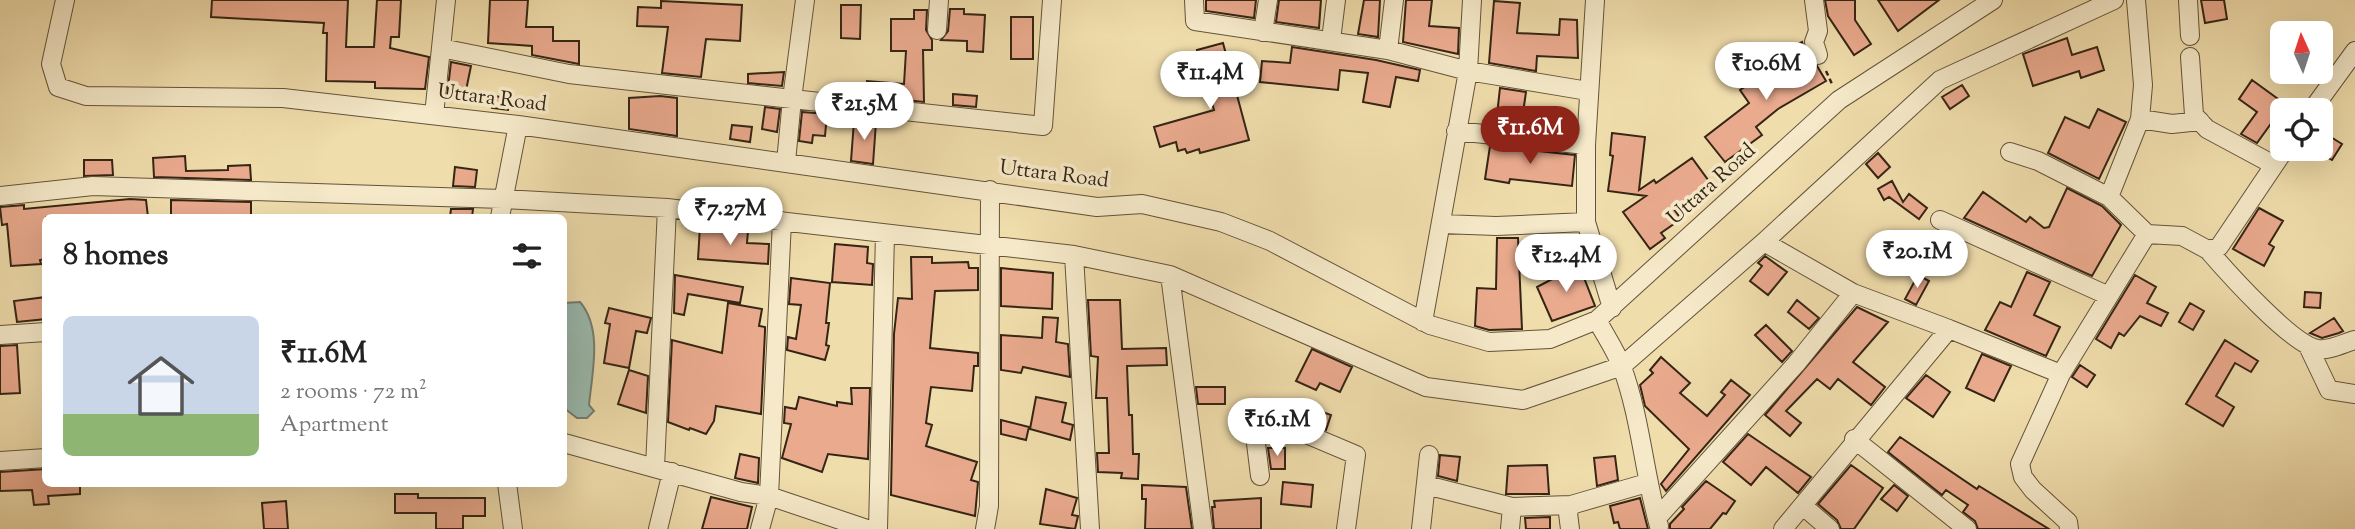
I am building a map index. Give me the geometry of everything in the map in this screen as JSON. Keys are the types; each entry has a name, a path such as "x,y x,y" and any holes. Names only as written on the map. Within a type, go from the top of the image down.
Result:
{"street":[{"name":"Uttara Road","path":"65,0 51,64 58,87 86,96 283,98 434,115 516,132 786,162 1097,207 1142,204 1221,222 1270,241 1423,322 1489,342 1550,340 1597,320 1839,100 1986,2"},
{"path":"434,115 446,0"},
{"path":"786,162 805,0"},
{"path":"937,30 939,0"},
{"path":"1194,0 1195,21 1388,50 1468,71 1588,91"},
{"path":"1263,33 1268,0"},
{"path":"1331,40 1336,0"},
{"path":"1388,50 1394,0"},
{"path":"1423,322 1468,71 1472,0"},
{"path":"1595,0 1588,91 1586,222 1612,308"},
{"path":"1814,0 1818,31 1814,42 1818,55"},
{"path":"0,196 93,186 502,199 667,208 1074,255 1170,275 1426,387 1523,400 1622,366 1765,242 1940,80 2114,0"},
{"path":"2109,197 2140,119 2143,85 2136,0"},
{"path":"2188,0 2190,36"},
{"path":"441,48 569,74 1043,126 1047,1"},
{"path":"2321,98 2355,51"},
{"path":"2190,57 2194,115 2207,129 2274,165"},
{"path":"2140,119 2172,124 2200,121"},
{"path":"1456,131 1586,145"},
{"path":"500,214 516,132"},
{"path":"2010,152 2038,161 2109,197 2147,234 2182,236 2208,250 2253,301 2308,345 2325,349 2355,340"},
{"path":"2208,250 2219,247 2232,232 2277,161"},
{"path":"985,529 989,506 990,190"},
{"path":"658,529 664,470 667,208"},
{"path":"1940,220 2109,296"},
{"path":"760,529 769,496 782,221"},
{"path":"1442,225 1496,226 1586,222"},
{"path":"878,529 885,234"},
{"path":"2069,529 2068,522 2023,477 2020,464 2061,374 2147,234"},
{"path":"1765,242 1853,293 2061,374"},
{"path":"1074,255 1090,529"},
{"path":"1170,275 1203,529"},
{"path":"1658,524 1796,364 1853,293"},
{"path":"1597,320 1622,366 1639,428 1647,483 1658,524"},
{"path":"1783,529 1854,439 1950,329"},
{"path":"0,335 42,332"},
{"path":"2308,345 2329,390 2355,394"},
{"path":"1260,476 1252,411 1356,455 1346,529"},
{"path":"1854,439 1967,529"},
{"path":"567,444 741,492 769,496 867,529"},
{"path":"1421,529 1429,455"},
{"path":"0,461 42,458"},
{"path":"1426,485 1511,507 1571,505 1647,483"},
{"path":"508,487 513,529"},
{"path":"1570,529 1568,513 1571,505"},
{"path":"1803,506 1830,529"},
{"path":"1510,529 1511,507"}],"path":[{"path":"1818,55 1839,100"}],"shaded area":[{"path":"580,302 592,325 594,365 589,405 594,411 587,418 577,418 567,410 567,303"}],"building":[{"path":"212,0 348,0 346,47 374,47 377,0 401,0 399,37 391,37 390,48 429,57 425,89 375,88 375,82 326,81 327,33 323,33 324,23 211,17"},
{"path":"490,0 528,0 526,27 553,27 553,41 579,41 579,64 532,55 532,46 488,43"},
{"path":"1206,0 1256,0 1254,18 1206,11"},
{"path":"1279,0 1321,0 1319,28 1276,22"},
{"path":"1364,0 1380,0 1378,37 1358,34"},
{"path":"1406,0 1432,0 1429,26 1459,28 1458,54 1403,42"},
{"path":"1825,0 1855,0 1855,20 1871,44 1854,55 1828,16"},
{"path":"1878,0 1939,0 1898,31"},
{"path":"2201,0 2224,0 2227,19 2205,23"},
{"path":"661,1 742,5 740,41 706,39 701,77 662,73 668,27 637,26 638,7 661,8"},
{"path":"1494,1 1520,3 1517,33 1559,35 1560,19 1577,20 1578,58 1537,56 1536,71 1489,63"},
{"path":"841,5 861,5 860,39 841,38"},
{"path":"950,9 964,9 964,14 985,15 983,52 967,51 967,41 941,40 948,31"},
{"path":"914,10 927,10 926,30 932,40 932,50 923,50 924,102 866,96 867,81 904,84 906,51 891,51 891,19 914,19"},
{"path":"1011,17 1033,17 1033,59 1011,59"},
{"path":"2067,38 2072,55 2097,47 2104,70 2081,78 2079,71 2033,86 2023,54"},
{"path":"1802,42 1807,59 1817,66 1826,81 1778,109 1756,127 1762,135 1725,162 1705,137 1749,103 1740,90 1795,54 1791,48"},
{"path":"1223,43 1249,140 1200,153 1199,149 1187,153 1185,149 1178,151 1176,142 1160,147 1154,127 1214,110 1197,50"},
{"path":"1292,47 1420,70 1418,81 1396,77 1390,107 1363,102 1368,73 1340,70 1338,90 1260,82 1262,61 1290,63"},
{"path":"451,62 471,66 464,100 447,97"},
{"path":"784,72 782,86 748,83 748,74"},
{"path":"2252,80 2277,98 2270,98 2270,125 2257,143 2241,134 2257,112 2239,99"},
{"path":"1962,85 1969,96 1950,109 1942,97"},
{"path":"1500,88 1526,92 1521,127 1496,124"},
{"path":"953,94 977,96 976,107 953,105"},
{"path":"493,96 510,98 508,110 492,108"},
{"path":"629,98 677,98 677,136 629,129"},
{"path":"765,107 780,109 777,132 762,129"},
{"path":"2098,109 2126,122 2099,179 2048,153 2065,117 2089,128"},
{"path":"802,112 827,114 825,136 813,135 812,143 799,141"},
{"path":"854,121 876,122 873,164 851,161"},
{"path":"732,125 752,127 750,142 730,139"},
{"path":"1612,133 1645,137 1639,190 1654,180 1656,183 1692,158 1711,184 1674,209 1681,219 1661,233 1665,238 1650,249 1623,212 1646,196 1608,191 1613,156 1610,155"},
{"path":"2333,138 2342,144 2333,158"},
{"path":"1490,146 1575,155 1572,186 1485,179"},
{"path":"1878,153 1890,167 1878,178 1866,164"},
{"path":"185,156 186,171 228,170 228,166 250,165 251,180 154,177 153,158"},
{"path":"84,160 112,160 113,175 84,176"},
{"path":"455,167 477,170 475,187 453,186"},
{"path":"1892,181 1903,202 1909,194 1927,208 1919,219 1889,197 1884,200 1878,189"},
{"path":"2067,188 2102,206 2121,225 2092,276 1964,218 1983,192 2026,222 2030,217 2044,228 2049,227"},
{"path":"130,199 146,200 148,214 42,214 41,264 11,266 7,224 2,225 0,207 24,205 24,209"},
{"path":"171,200 251,202 251,214 171,214"},
{"path":"2259,208 2283,221 2269,244 2274,247 2264,266 2233,249"},
{"path":"451,209 473,209 472,214 450,214"},
{"path":"700,226 748,231 747,243 769,244 768,264 698,259"},
{"path":"1497,238 1518,238 1522,329 1489,330 1475,326 1477,288 1496,289"},
{"path":"835,244 868,247 867,263 873,264 872,285 832,282"},
{"path":"1765,256 1787,272 1768,295 1750,281 1762,266 1758,263"},
{"path":"911,257 932,257 932,263 968,262 969,268 978,268 978,290 935,291 930,348 978,353 978,366 974,366 972,391 931,387 926,423 932,425 926,446 977,462 971,480 978,482 975,516 891,495 894,334 898,298 912,299"},
{"path":"1579,265 1595,306 1552,321 1537,287"},
{"path":"1001,268 1053,273 1052,309 1001,306"},
{"path":"2027,272 2050,282 2034,315 2060,327 2046,356 1985,330 2000,302 2011,307"},
{"path":"675,275 743,287 740,303 688,294 684,315 674,313"},
{"path":"1918,275 1929,281 1916,305 1905,299"},
{"path":"2135,275 2156,287 2147,303 2168,313 2161,326 2140,316 2124,336 2119,333 2111,348 2096,339"},
{"path":"791,278 830,283 826,323 829,323 826,345 829,346 825,360 787,350 788,337 796,339 801,305 789,304"},
{"path":"2305,292 2321,293 2320,308 2304,307"},
{"path":"42,298 42,319 17,322 14,301"},
{"path":"1088,300 1120,300 1122,349 1166,348 1167,365 1127,366 1133,454 1139,454 1138,479 1121,478 1122,473 1098,472 1097,453 1109,453 1107,398 1096,398 1098,357 1091,356"},
{"path":"1797,300 1819,318 1809,329 1788,312"},
{"path":"728,303 762,309 759,326 765,327 765,331 761,414 716,406 714,421 706,434 668,422 672,340 722,353"},
{"path":"2190,303 2204,311 2193,330 2179,322"},
{"path":"1857,307 1888,322 1853,362 1885,387 1871,405 1838,379 1830,389 1817,379 1786,411 1801,423 1790,436 1765,415"},
{"path":"609,308 651,318 647,333 636,331 629,368 604,363 610,324 605,323"},
{"path":"1043,317 1058,318 1056,342 1068,344 1070,377 1023,367 1021,373 1001,370 1001,335 1042,338"},
{"path":"2334,318 2343,331 2322,338 2310,333"},
{"path":"1766,325 1792,351 1782,362 1755,335"},
{"path":"2225,340 2258,361 2251,372 2235,363 2216,396 2234,407 2223,426 2186,404"},
{"path":"17,345 20,393 0,394 0,346"},
{"path":"1312,349 1352,367 1340,392 1320,383 1316,390 1296,381"},
{"path":"1982,354 2011,366 1994,401 1966,388"},
{"path":"1661,357 1690,383 1680,393 1707,416 1725,395 1721,392 1731,380 1750,395 1666,491 1661,484 1689,449 1645,406 1640,385 1653,373 1650,370"},
{"path":"2080,365 2095,375 2087,387 2072,377"},
{"path":"629,370 648,376 646,413 618,404"},
{"path":"1926,375 1950,392 1933,417 1906,398"},
{"path":"1196,387 1225,387 1225,404 1198,404"},
{"path":"851,388 870,388 868,459 828,454 822,472 782,458 791,424 784,423 785,407 796,409 799,397 837,406 837,402 852,404"},
{"path":"1036,397 1066,403 1062,422 1073,425 1070,440 1030,429"},
{"path":"1304,405 1331,415 1326,430 1299,419"},
{"path":"1001,420 1029,427 1026,440 1001,434"},
{"path":"1748,434 1811,477 1798,493 1766,467 1751,485 1723,462"},
{"path":"1900,437 1977,489 1979,486 2049,529 1978,529 1975,521 1963,512 1968,505 1946,490 1942,495 1888,452"},
{"path":"1268,448 1285,448 1285,469 1271,469"},
{"path":"740,454 759,458 758,483 735,478"},
{"path":"1440,455 1460,457 1457,481 1438,476"},
{"path":"1615,456 1618,480 1597,486 1594,458"},
{"path":"1547,465 1549,494 1506,494 1508,466"},
{"path":"1851,465 1883,488 1854,529 1841,529 1837,520 1818,504"},
{"path":"42,469 42,487 80,487 80,494 48,496 49,504 34,505 32,490 0,491 0,472"},
{"path":"1706,481 1735,501 1726,514 1723,513 1710,529 1670,529 1670,524 1684,509 1682,507"},
{"path":"1283,482 1313,485 1311,507 1281,504"},
{"path":"1142,485 1186,487 1192,529 1145,529 1146,499 1142,499"},
{"path":"1894,485 1908,496 1897,511 1881,499"},
{"path":"1046,489 1077,498 1072,515 1078,516 1075,529 1040,524"},
{"path":"395,494 418,494 418,498 485,498 485,516 463,516 463,529 436,529 436,513 395,513"},
{"path":"711,497 752,507 747,529 702,529"},
{"path":"1261,498 1261,529 1214,529 1214,501"},
{"path":"1640,498 1648,529 1620,529 1618,522 1614,523 1610,506"},
{"path":"286,501 288,529 264,529 262,503"},
{"path":"1550,517 1550,529 1526,529 1525,518"}]}
